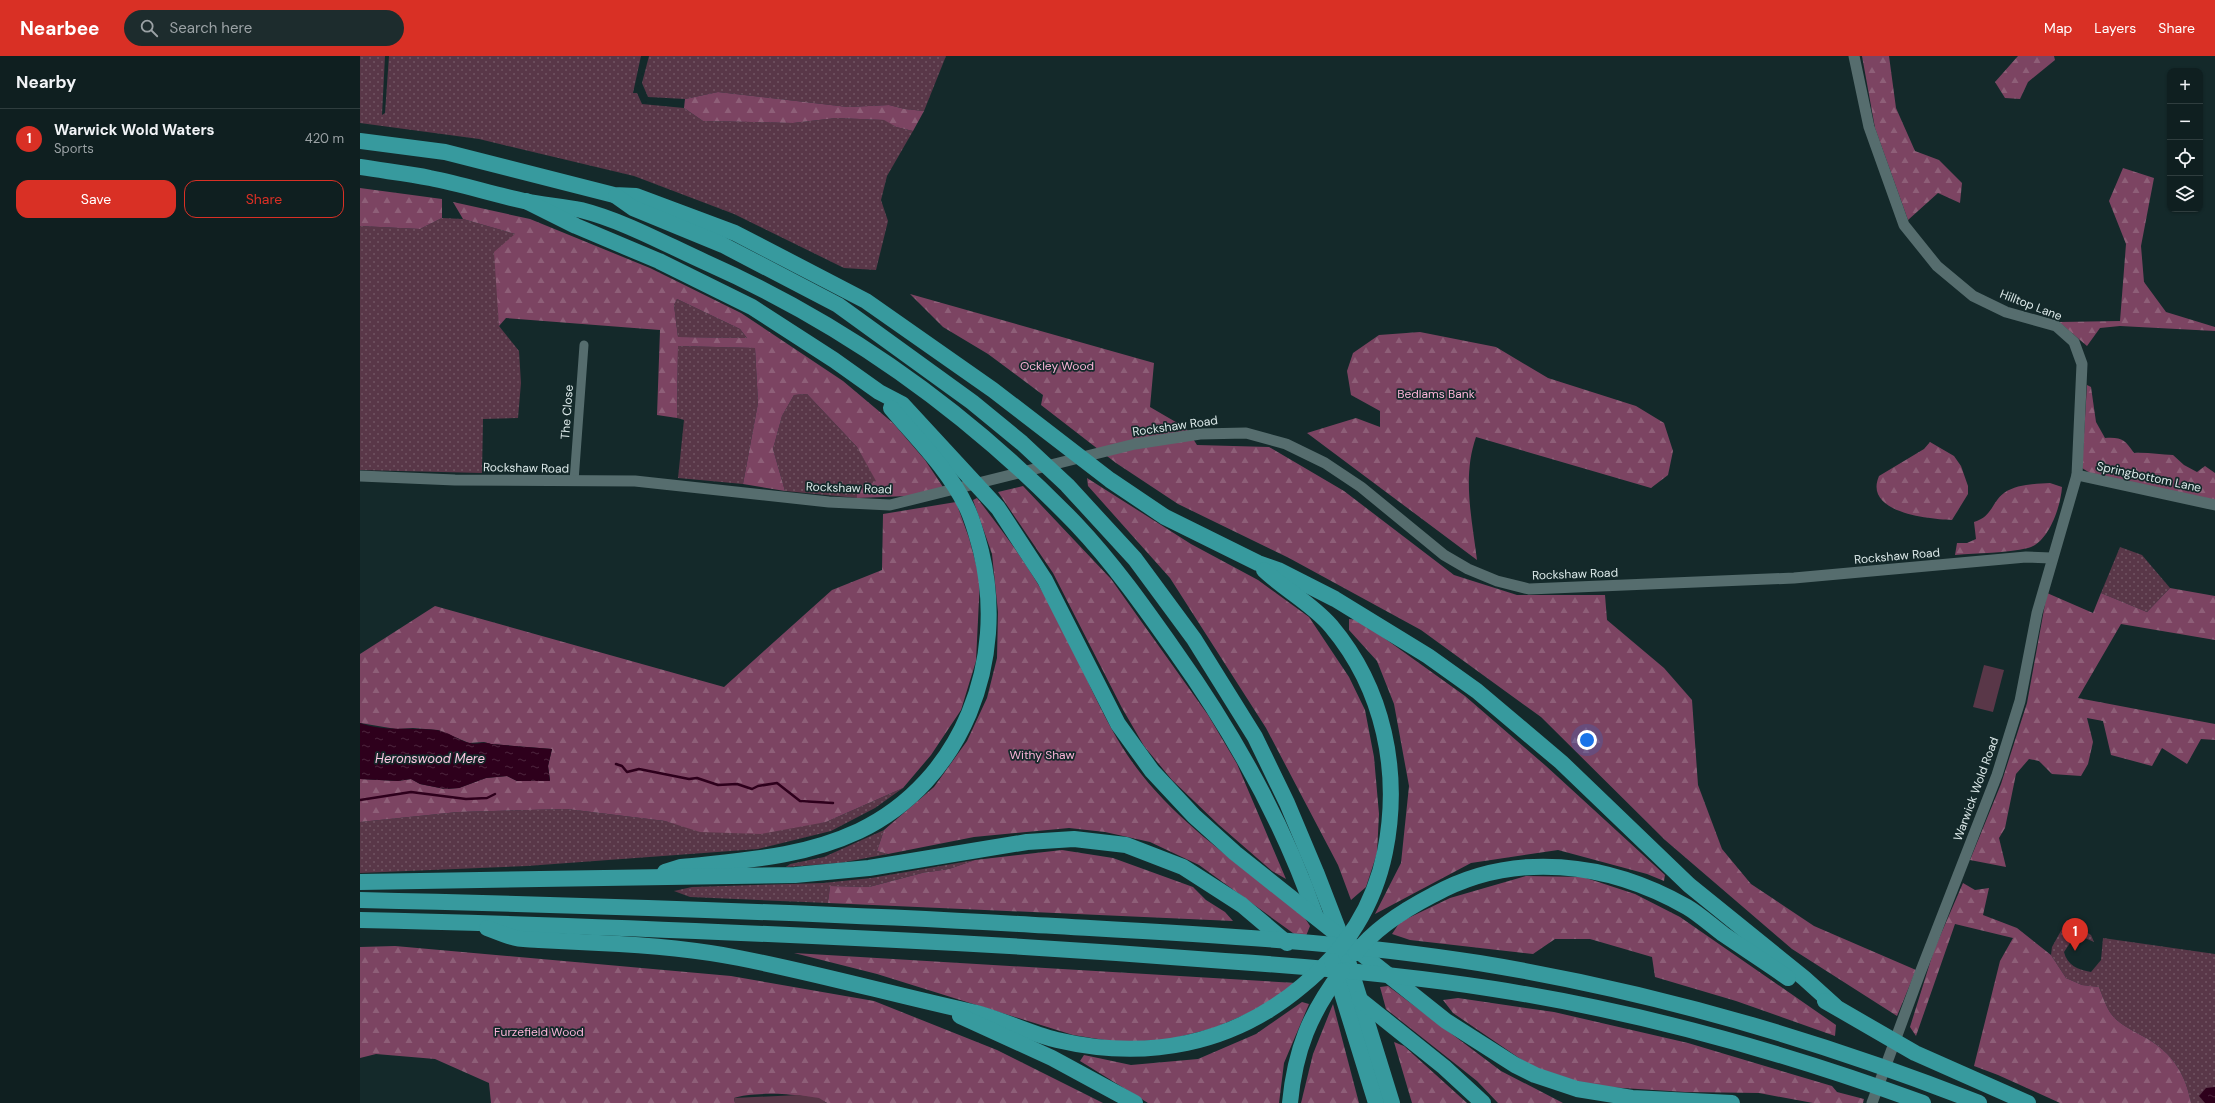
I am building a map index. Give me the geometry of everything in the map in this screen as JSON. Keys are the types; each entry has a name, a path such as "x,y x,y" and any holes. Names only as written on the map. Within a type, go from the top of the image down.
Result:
{"highway":[{"path":"360,141 445,152 614,195 636,196 735,233 866,301 993,390 1110,480 1165,517 1258,563 1278,570 1335,599 1428,656 1477,691 1561,762 1689,885 1804,978 1834,1006"},
{"path":"360,167 428,177 526,201 581,210 623,226 739,277 835,328 921,386 1005,454 1078,526 1135,594 1225,724 1279,806"},
{"path":"614,195 633,208 723,244 838,305 972,402 1022,443 1068,485 1135,559 1206,658 1255,737 1341,989 1386,1103"},
{"path":"526,201 576,226 659,261 752,307 834,360 879,392 902,404 998,508 1045,580 1118,724 1152,771 1194,816 1235,853 1304,906 1373,965 1446,1021 1515,1065 1535,1075 1577,1090 1632,1098 1732,1103"},
{"path":"643,878 681,867 790,855 829,843 860,830 894,811 919,790 945,759 966,724 980,686 988,648 990,610 987,576 976,533 966,506 947,473 879,392"},
{"path":"474,923 514,938 626,944 732,956 821,974 941,1005 971,1011 1056,1040 1098,1047 1140,1049 1169,1047 1199,1040 1238,1028 1281,1004 1321,971 1352,934 1374,892 1384,859 1391,812 1390,764 1379,711 1367,682 1345,645 1330,625 1313,608 1274,580 1258,563"},
{"path":"360,882 795,875 869,868 1027,842 1074,839 1126,845 1153,854 1183,867 1242,905 1309,961 1388,1021 1444,1067 1483,1103"},
{"path":"1290,1103 1292,1082 1301,1042 1323,996 1358,949 1377,932 1410,907 1440,891 1472,878 1524,868 1563,867 1604,873 1643,886 1687,908 1800,986 1915,1053 2028,1103"},
{"path":"360,900 602,906 968,921 1222,937 1394,951 1520,970 1606,987 1696,1009 1830,1048 1979,1103"},
{"path":"360,920 694,930 1048,949 1304,966 1452,982 1557,1000 1675,1026 1792,1058 1924,1103"},
{"path":"941,1005 968,1021 1052,1058 1135,1103"}],"street":[{"name":"Hilltop Lane","path":"1854,56 1869,127 1904,224 1937,266 1973,296 2006,312 2056,326 2074,342 2082,364 2077,475"},
{"name":"The Close","path":"574,481 584,345"},
{"name":"Rockshaw Road","path":"360,476 635,481 829,502 890,505 1135,444 1222,432 1246,434 1286,444 1325,463 1361,487 1444,555 1468,569 1490,578 1529,589 1794,578 2026,557 2051,558"},
{"name":"Springbottom Lane","path":"2077,475 2215,505"},
{"name":"Warwick Wold Road","path":"1872,1103 1900,1026 1997,775 2020,701 2037,613 2051,558 2077,475"}],"shaded area":[{"path":"360,56 385,56 382,115 385,113 389,56 641,56 633,93 637,93 642,104 684,108 703,121 793,123 836,118 885,120 896,127 913,131 887,176 881,200 888,221 876,270 844,268 734,214 634,176 479,139 360,123"},
{"path":"649,56 946,56 924,111 905,109 889,105 848,107 718,92 685,99 648,97 642,83"},
{"path":"442,218 463,219 515,234 499,326 519,351 521,383 518,418 483,419 482,473 360,470 360,226 420,229"},
{"path":"677,299 740,329 747,338 678,337 674,305"},
{"path":"678,346 755,348 758,403 743,484 678,478 684,420 677,418"},
{"path":"807,394 857,447 877,481 857,491 857,498 785,491 773,449 782,416 794,395"},
{"path":"2120,547 2142,555 2170,588 2147,612 2101,593"},
{"path":"1984,665 2004,670 1993,712 1973,707"},
{"path":"903,788 875,808 831,831 758,849 527,866 360,873 360,822 458,812 567,809 665,821 706,832 826,822"},
{"path":"884,830 877,851 888,854 840,863 786,867 790,864 824,857"},
{"path":"975,860 949,869 922,873 869,887 830,886 828,903 690,897 674,891 692,887 823,883 871,878"},
{"path":"2067,920 2091,935 2094,942 2076,934 2064,952 2065,957 2070,964 2086,971 2091,972 2101,960 2103,938 2215,954 2215,1103 2191,1103 2182,1074 2165,1051 2116,1019 2108,1009 2099,987 2082,985 2066,978 2051,955 2052,947"},
{"path":"798,1095 819,1098 827,1103 735,1103 734,1098"}],"green space":[{"path":"1862,56 1889,56 1896,108 1915,151 1939,160 1962,183 1960,203 1938,193 1908,220 1875,128"},
{"path":"2018,56 2054,56 2055,60 2028,82 2020,99 2005,98 1995,82"},
{"path":"718,92 848,107 889,105 905,109 924,111 913,131 896,127 884,120 836,118 793,123 703,121 684,108 685,99"},
{"path":"2123,168 2154,178 2141,246 2144,282 2166,312 2215,327 2215,331 2120,326 2100,328 2087,346 2059,322 2120,321 2126,244 2109,201"},
{"path":"360,188 442,199 442,218 420,229 360,226"},
{"path":"453,202 530,219 650,268 741,313 843,381 893,423 925,460 943,487 908,496 857,498 857,491 876,481 857,447 807,394 794,395 782,416 773,449 785,491 743,484 758,403 755,348 678,346 677,418 657,415 660,330 506,318 499,326 494,252 515,234 463,219","holes":["677,299 740,329 747,338 678,337 674,305"]},
{"name":"Ockley Wood","path":"910,294 1154,363 1150,407 1186,428 1197,445 1269,447 1344,491 1454,575 1517,595 1605,595 1607,620 1664,668 1692,700 1698,785 1722,849 1751,884 1814,926 1916,970 1897,1016 1792,949 1665,840 1541,717 1421,630 1289,558 1178,504 1116,463 1041,405 1043,395 988,354 943,327"},
{"name":"Bedlams Bank","path":"1420,332 1496,347 1548,378 1636,406 1664,423 1673,451 1668,475 1651,488 1476,437 1470,467 1469,498 1477,560 1307,433 1356,418 1380,427 1380,411 1351,395 1347,371 1353,353 1379,335"},
{"path":"2087,385 2091,387 2096,422 2105,438 2122,440 2134,453 2173,455 2184,465 2197,472 2205,466 2215,473 2215,500 2090,473 2082,468"},
{"path":"1930,442 1954,456 1961,466 1968,486 1968,494 1952,520 1929,518 1901,512 1889,506 1880,498 1877,488 1879,476 1924,449"},
{"path":"1087,478 1191,544 1258,580 1309,617 1349,677 1365,710 1374,757 1379,814 1377,853 1366,887 1351,900 1338,865 1266,728 1170,578 1088,486"},
{"path":"2050,483 2062,487 2061,495 2056,513 2048,531 2035,545 2028,548 2011,551 1955,555 1957,543 1967,543 1976,539 1974,522 1985,516 2004,493 2021,486"},
{"path":"1023,486 1111,579 1208,715 1237,764 1286,879 1272,871 1219,825 1172,780 1144,746 1122,708 1053,573 998,492"},
{"name":"Withy Shaw","path":"977,498 1010,541 1039,586 1067,638 1106,719 1129,757 1142,775 1159,795 1197,831 1301,912 1310,926 1304,941 1199,865 1150,842 1105,832 1069,828 974,837 888,854 877,851 884,830 934,787 967,741 987,698 997,658 998,612 992,554 973,500"},
{"path":"956,502 969,538 980,579 976,661 961,710 931,755 903,788 826,822 761,834 700,832 665,821 567,809 458,812 360,822 360,779 398,781 411,779 420,784 445,789 459,788 486,778 507,776 517,781 550,780 548,766 552,749 491,744 484,742 469,743 438,730 413,728 396,729 360,723 360,654 435,606 724,687 832,590 882,570 883,514"},
{"path":"2170,588 2215,596 2215,640 2121,624 2078,698 2215,724 2215,740 2201,739 2187,764 2162,748 2152,766 2111,755 2103,721 2087,718 2093,742 2088,764 2081,776 2052,774 2039,761 2029,759 2016,774 2005,828 1999,838 2006,867 1970,860 2001,784 2027,703 2047,593 2093,613 2101,593 2147,612"},
{"path":"1349,619 1359,620 1465,696 1546,766 1665,875 1664,881 1647,874 1558,850 1471,863 1375,914 1401,863 1409,786 1394,704 1377,661 1349,630"},
{"path":"1062,850 1113,858 1193,887 1206,900 1225,912 1233,921 828,903 830,886 869,887 922,873 949,869 975,860"},
{"path":"1526,876 1583,877 1635,894 1680,917 1836,1025 1835,1036 1736,1001 1655,977 1652,957 1590,939 1555,939 1533,954 1410,940 1392,934 1400,922 1450,898"},
{"path":"1963,883 1975,890 1989,888 1983,915 2017,928 2051,955 2066,978 2082,985 2099,987 2108,1009 2116,1019 2124,1026 2157,1045 2171,1058 2182,1074 2186,1083 2191,1103 2060,1103 1998,1075 1974,1066 2000,961 2013,938 1955,924 1916,1036 1910,1027 1934,950"},
{"name":"Furzefield Wood","path":"395,946 731,976 874,1001 997,1050 1103,1103 827,1103 808,1097 795,1095 754,1094 734,1098 735,1103 491,1103 489,1083 435,1059 376,1054 360,1058 360,947"},
{"path":"794,953 1296,983 1272,1003 1214,1028 1167,1040 1117,1042 1073,1035 877,974"},
{"path":"1388,986 1501,1071 1563,1103 1498,1103 1477,1081 1386,1009 1380,987"},
{"path":"1458,998 1554,1012 1688,1043 1832,1086 1837,1092 1864,1099 1863,1103 1813,1103 1759,1093 1685,1092 1607,1087 1580,1082 1538,1071 1453,1013 1443,1000"},
{"path":"1302,1002 1309,1004 1284,1063 1279,1103 1148,1103 1080,1061 1084,1055 1131,1065 1198,1059 1256,1034"},
{"path":"1333,1004 1359,1103 1301,1103 1313,1054"},
{"path":"1394,1042 1404,1046 1467,1103 1412,1103"}],"water":[{"name":"Heronswood Mere","path":"360,723 369,726 388,728 440,731 466,742 473,743 552,749 548,766 550,781 517,781 507,776 486,778 459,788 445,789 420,784 411,779 398,781 360,779"},
{"path":"2215,1087 2215,1103 2205,1103 2199,1096 2206,1088"}],"waterway":[{"path":"616,764 622,766 627,772 639,769 689,779 697,778 718,785 737,784 752,789 758,786 777,783 800,801 833,803"},
{"path":"360,800 411,792 466,799 487,798 495,794"}],"place":[{"name":"Warwick Wold Waters","path":"2075,951"}]}
